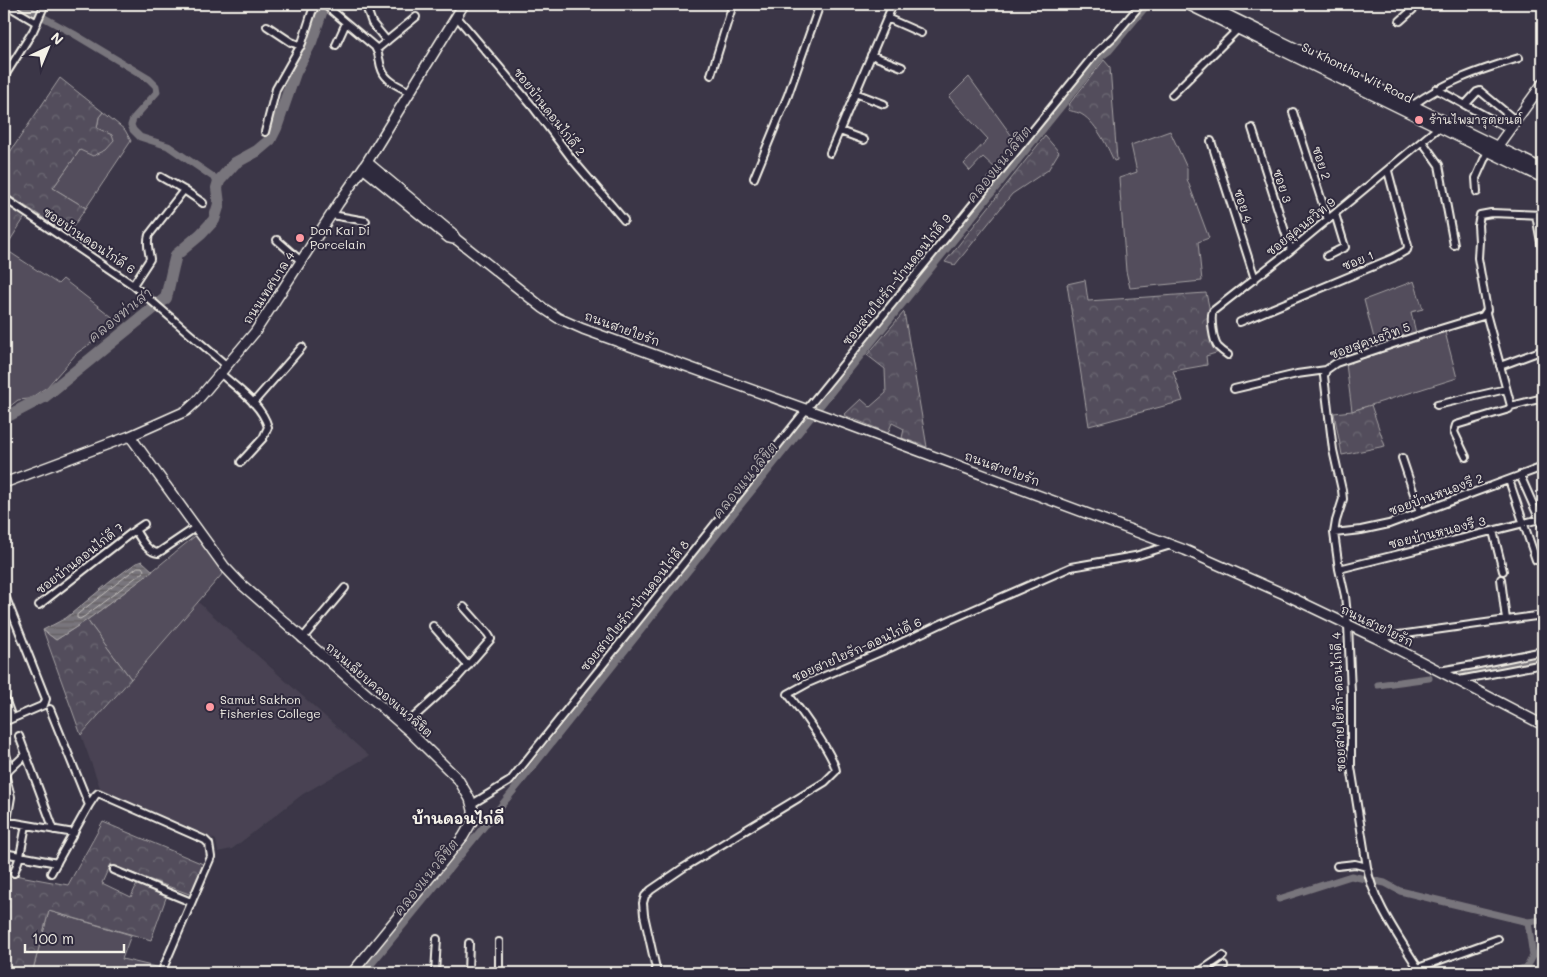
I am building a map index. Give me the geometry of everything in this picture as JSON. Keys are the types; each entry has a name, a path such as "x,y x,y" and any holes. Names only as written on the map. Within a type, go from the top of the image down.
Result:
{"street":[{"path":"5,4 39,18"},
{"path":"4,77 26,44 45,4"},
{"path":"265,132 276,89 301,46 312,12 317,4"},
{"name":"ถนนเทศบาล 4","path":"4,482 130,436 186,411 196,402 255,332 376,148 464,4"},
{"path":"711,75 732,4"},
{"path":"754,178 788,95 820,4"},
{"path":"830,153 893,4"},
{"name":"ซอยสายใยรัก-บ้านดอนไก่ดี 9","path":"808,410 1095,54 1114,36 1141,4"},
{"name":"Su Khontha Wit Road","path":"1187,4 1439,127 1543,169"},
{"name":"Su Khontha Wit Road","path":"1206,4 1412,105 1543,178"},
{"path":"1400,21 1419,4"},
{"path":"325,5 377,50 380,54 382,72 387,78 410,92"},
{"path":"366,6 372,23 387,41"},
{"name":"ซอยบัานดอนไก่ดี 2","path":"457,17 533,107 572,159 624,220"},
{"path":"377,50 416,18"},
{"path":"887,18 921,33"},
{"path":"336,45 346,23"},
{"path":"267,26 291,42 301,46"},
{"path":"1172,95 1238,29"},
{"path":"871,54 902,67"},
{"path":"1412,105 1436,89 1460,77 1519,58"},
{"path":"1477,192 1476,178 1492,150 1543,83"},
{"path":"1436,89 1509,129"},
{"path":"1465,105 1480,91 1515,120"},
{"path":"855,93 884,104"},
{"name":"ซอย 2","path":"1293,112 1328,220"},
{"name":"ซอยสุคนธวิท 9","path":"1228,355 1216,343 1212,320 1213,311 1328,220 1439,127"},
{"name":"ซอย 3","path":"1252,128 1291,250"},
{"path":"840,131 864,140"},
{"name":"ซอย 4","path":"1211,141 1254,279"},
{"path":"1422,142 1439,165 1454,245"},
{"path":"352,184 380,177 376,148"},
{"name":"ถนนสายใยรัก","path":"365,165 452,233 456,239 531,299 558,318 583,329 808,410 1170,545 1284,594 1376,638 1543,725"},
{"name":"ซอย 1","path":"1240,322 1393,258 1407,250 1408,246 1388,171"},
{"path":"161,177 203,203"},
{"path":"134,285 150,259 147,247 149,235 184,190"},
{"name":"ซอยบ้านดอนไก่ดี 6","path":"4,198 134,285 224,370 253,403 266,420 268,427 263,438 241,462"},
{"path":"1511,406 1486,313 1478,258 1478,220 1480,216 1491,213 1540,215 1543,253"},
{"path":"1327,256 1345,247 1335,214"},
{"path":"332,215 366,221"},
{"path":"277,240 301,261"},
{"name":"ซอยสุคนธวิท 5","path":"1348,625 1346,596 1339,569 1334,533 1343,499 1331,438 1324,376 1326,370 1336,363 1483,316 1486,313"},
{"path":"253,403 302,347"},
{"path":"1500,366 1543,350"},
{"path":"1234,389 1297,374 1326,370"},
{"path":"1437,405 1506,389"},
{"path":"1466,457 1454,432 1456,425 1509,409 1511,406 1543,398"},
{"name":"ซอยสายใยรัก-บ้านดอนไก่ดี 8","path":"472,804 510,781 808,410"},
{"name":"ถนนเลียบคลองแนวลิขิต","path":"130,436 224,566 240,583 403,727 458,779 472,804"},
{"path":"1402,458 1420,512"},
{"name":"ซอยบ้านหนองรี 2","path":"1334,533 1374,528 1543,467"},
{"path":"1520,476 1543,527"},
{"path":"1509,480 1536,560"},
{"name":"ซอยบ้านหนองรี 3","path":"1339,569 1540,519"},
{"name":"ซอยบ้านดอนไก่ดี 7","path":"39,605 144,524"},
{"name":"ซอยบ้านดอนไก่ดี 7","path":"135,530 148,548 158,553 195,528"},
{"path":"1493,531 1503,571"},
{"name":"ซอยสายใยรัก-ดอนไก่ดี 6","path":"658,973 644,915 643,903 645,896 683,868 819,786 836,771 835,764 822,743 788,694 1071,567 1135,556 1170,545"},
{"path":"1501,579 1506,620"},
{"path":"302,639 345,588"},
{"path":"4,593 46,699 44,705 4,722"},
{"path":"403,727 468,666 491,639 464,607"},
{"path":"1376,638 1543,615"},
{"name":"ซอยสายใยรัก-ดอนไก่ดี 4","path":"1348,625 1351,692 1351,767 1369,878 1378,901 1418,971"},
{"path":"433,626 468,666"},
{"path":"1439,670 1543,651"},
{"path":"1459,680 1543,664"},
{"path":"4,696 12,718"},
{"path":"50,709 89,805"},
{"path":"19,736 54,830"},
{"path":"4,748 10,768"},
{"path":"26,754 4,774 11,797 6,821 74,833"},
{"path":"52,873 89,805 98,793 200,837 209,844 211,857 161,973"},
{"path":"352,973 463,837 473,820 472,804"},
{"path":"14,873 20,856 26,825"},
{"path":"4,853 57,863"},
{"path":"1337,866 1355,864 1367,867"},
{"path":"113,870 164,889 191,902"},
{"path":"435,973 437,939"},
{"path":"1418,971 1498,940"},
{"path":"499,973 500,942"},
{"path":"468,973 469,943"},
{"path":"1198,973 1223,956"},
{"path":"1215,973 1224,966"}],"shaded area":[{"name":"Samut Sakhon Fisheries College","path":"198,602 369,756 303,794 232,849 218,852 216,840 101,790 81,735"}],"green space":[{"path":"1104,60 1110,67 1117,160 1114,161 1100,134 1090,121 1079,113 1068,110 1070,103"},
{"path":"969,77 1017,143 996,169 983,157 970,171 964,164 988,139 949,97"},
{"path":"60,78 103,112 99,117 97,128 112,135 114,141 106,150 93,156 80,150 53,188 86,208 68,234 4,192 4,161"},
{"path":"103,112 125,130 131,141 86,208 53,188 80,150 112,135 97,129 99,117"},
{"path":"1170,131 1187,168 1187,179 1209,238 1198,242 1202,281 1130,288 1126,271 1119,178 1137,172 1131,145"},
{"path":"1045,136 1059,152 1048,170 1012,194 955,265 945,262"},
{"path":"4,202 25,217 4,250"},
{"path":"4,250 58,284 63,279 120,323 77,353 47,387 29,399 18,400 4,411"},
{"path":"1085,280 1088,301 1206,293 1219,352 1206,356 1207,365 1173,371 1183,401 1089,426 1067,284"},
{"path":"1414,281 1423,309 1411,312 1416,333 1376,346 1364,300"},
{"path":"904,312 927,447 902,438 904,429 892,423 888,433 844,415 861,399 870,407 886,393 885,369 867,355"},
{"path":"1445,332 1457,378 1352,411 1346,364"},
{"path":"1371,405 1385,446 1342,455 1334,413 1352,411"},
{"path":"195,536 224,572 131,679 87,620 150,573"},
{"path":"87,620 131,679 81,735 43,630 56,640"},
{"path":"103,822 203,864 192,895 110,865 102,883 131,897 137,884 167,895 151,940 49,911 32,973 4,973 4,873 68,885"},
{"path":"49,911 131,935 122,959 160,968 158,973 32,973"}],"water":[{"path":"142,561 153,571 87,620 56,640 43,630 66,618 111,581 136,563"}],"waterway":[{"path":"19,4 149,79 156,86 157,92 133,119 131,125 133,130 140,137 168,146 219,181"},
{"name":"คลองท่าเสา","path":"4,418 44,397 166,298 176,255 214,220 219,204 217,188 219,181 235,163 257,151 270,140 295,73 311,42 322,10 328,4"},
{"name":"คลองแนวลิขิต","path":"364,973 523,779 726,523 1102,56 1109,51 1148,4"},
{"path":"1458,674 1543,660"},
{"path":"1378,685 1429,678"},
{"path":"1279,899 1351,876 1385,883 1400,891 1528,922 1543,920"},
{"path":"1510,973 1527,967 1533,956 1528,922"}],"place":[{"name":"ร้านไพมารุตยนต์","path":"1419,120"},
{"name":"Don Kai Di Porcelain","path":"300,238"},
{"name":"Samut Sakhon Fisheries College","path":"210,707"}],"district":[{"name":"บ้านดอนไก่ดี","path":"458,819"}]}
